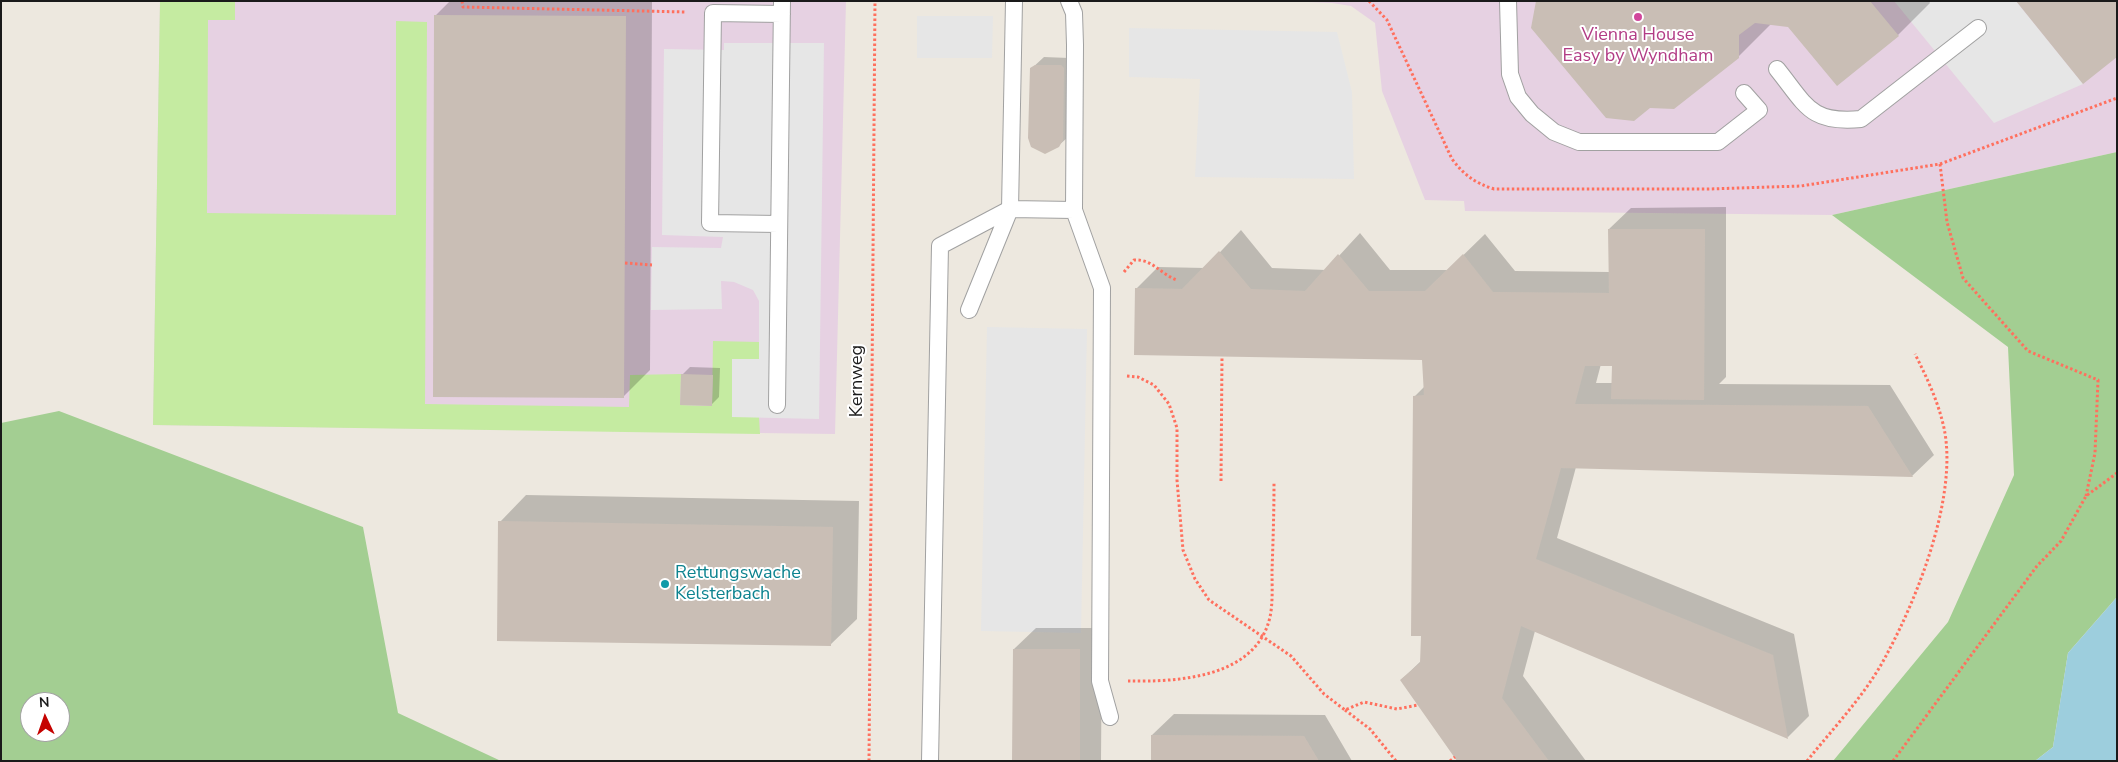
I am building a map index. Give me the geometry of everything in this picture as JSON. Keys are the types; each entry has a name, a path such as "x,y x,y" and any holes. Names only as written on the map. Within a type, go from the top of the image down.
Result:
{"lane":[{"path":"969,310 1010,209 1014,1"},
{"path":"1069,1 1074,13 1075,45 1074,210 1102,288 1100,681 1110,717"},
{"path":"1508,1 1510,74 1518,97 1532,114 1554,132 1571,139 1579,142 1718,142 1759,110 1744,92"},
{"path":"777,405 782,8 713,13 710,223 779,224"},
{"path":"1777,69 1810,111 1824,118 1841,121 1861,119 1978,28"},
{"path":"930,761 940,246 1010,209 1074,210"}],"path":[{"path":"462,1 463,7 713,13"},
{"name":"Kernweg","path":"868,761 875,1"},
{"path":"1893,761 2037,566 2061,541 2086,496 2095,453 2098,380 2028,351 1962,278 1947,222 1940,164"},
{"path":"1124,273 1134,260 1142,259 1150,261 1167,276 1177,280"},
{"path":"625,263 652,265"},
{"path":"1807,761 1858,698 1888,653 1930,552 1941,509 1946,476 1944,430 1935,395 1915,354"},
{"path":"1222,357 1222,481"},
{"path":"1122,375 1138,377 1154,385 1169,404 1178,428 1177,480 1183,550 1195,579 1209,600 1291,656 1324,694 1370,729 1396,761"},
{"path":"2086,496 2117,473"},
{"path":"1100,681 1144,682 1205,675 1241,659 1255,648 1263,636 1270,617 1274,483"},
{"path":"1345,710 1364,702 1397,709 1418,705"},
{"path":"1450,761 1455,757"}],"shaded area":[{"path":"160,1 846,1 835,434 153,425"},
{"path":"1285,1 2117,1 2117,152 1832,215 1465,211 1464,201 1425,200 1382,91 1375,23 1351,6 1332,3"},
{"path":"1894,1 2016,1 2083,84 1994,123"},
{"path":"917,16 993,16 992,58 917,58"},
{"path":"1129,28 1337,32 1352,92 1354,179 1195,177 1200,79 1129,77"},
{"path":"724,43 824,43 819,419 732,417 732,359 759,359 759,301 753,290 734,282 721,281 722,309 651,310 652,247 721,248 723,237 662,235 664,49 724,50"},
{"path":"987,327 1087,329 1081,633 981,631"}],"green space":[{"path":"160,1 235,1 235,20 208,20 207,213 396,215 396,21 427,22 425,404 629,407 630,375 681,374 680,405 712,406 713,341 759,342 759,359 732,359 732,417 759,417 760,434 153,425"},
{"path":"2117,152 2117,597 2068,653 2053,747 2035,761 1833,761 1948,622 2014,475 2008,347 1832,215"},
{"path":"59,411 363,527 398,713 501,761 1,761 1,423"}],"water":[{"path":"2117,597 2117,761 2035,761 2053,747 2068,653"}],"building":[{"path":"1536,1 1870,1 1899,36 1837,86 1788,27 1755,23 1739,35 1739,58 1674,109 1650,108 1634,121 1606,118 1531,28"},
{"path":"2016,1 2117,1 2117,57 2083,84"},
{"path":"434,15 626,16 624,398 433,397"},
{"path":"1035,65 1061,65 1064,68 1063,140 1059,147 1045,154 1031,147 1028,138 1030,68"},
{"path":"1608,229 1705,229 1704,400 1611,399 1612,366 1585,366 1575,404 1868,406 1913,477 1561,468 1536,559 1773,655 1788,739 1521,626 1502,698 1549,761 1457,761 1400,680 1420,663 1421,636 1411,636 1413,396 1424,395 1422,360 1134,355 1135,288 1182,289 1219,251 1251,289 1305,291 1338,254 1369,291 1425,291 1463,254 1493,292 1609,293"},
{"path":"681,374 713,375 712,406 680,405"},
{"name":"Rettungswache Kelsterbach","path":"498,521 833,527 831,646 497,641"},
{"path":"1013,649 1080,649 1080,761 1012,761"},
{"path":"1151,735 1304,736 1319,761 1151,761"}],"place":[{"name":"Vienna House Easy by Wyndham","path":"1638,17"},
{"name":"Rettungswache Kelsterbach","path":"665,584"}]}
